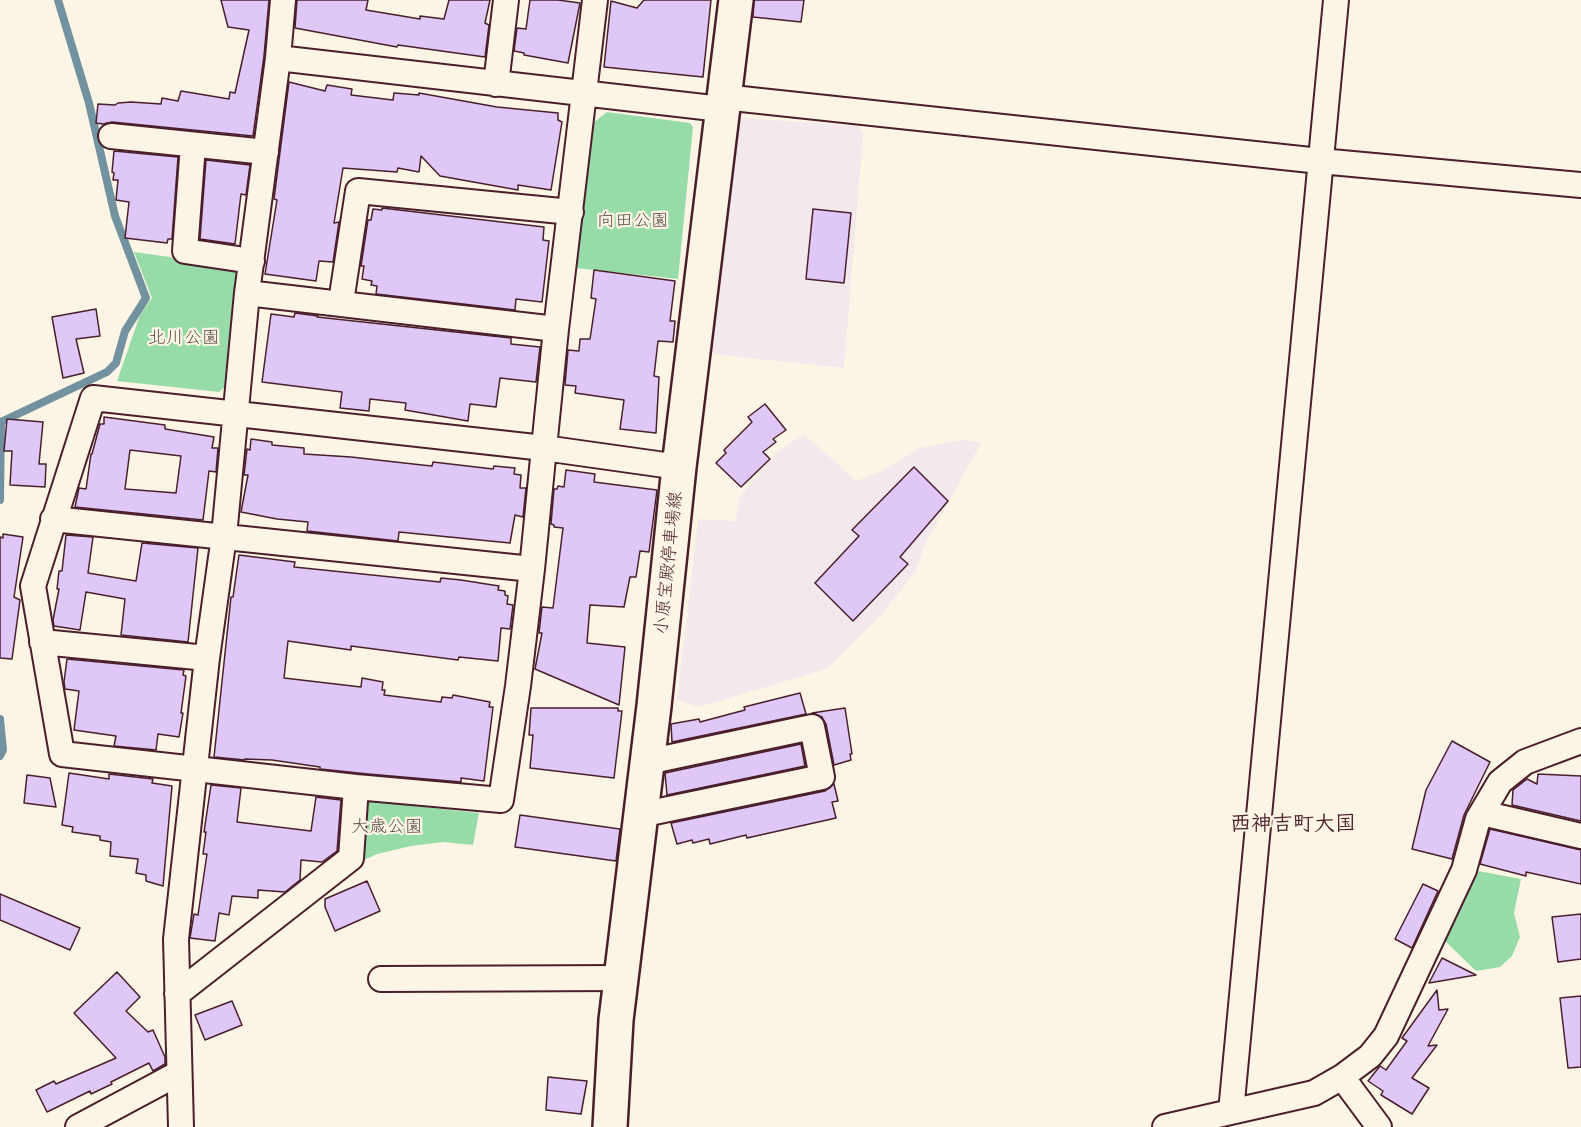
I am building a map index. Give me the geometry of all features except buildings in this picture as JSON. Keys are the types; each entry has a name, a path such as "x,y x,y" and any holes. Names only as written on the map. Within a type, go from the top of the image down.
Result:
{"main road":[{"name":"小原宝殿停車場線","path":"610,1127 616,1020 679,467 736,0"}],"street":[{"path":"181,1127 176,939 207,658 224,537 247,292 278,58 283,0"},
{"path":"496,84 506,0"},
{"path":"595,0 556,329 544,448 532,570 501,800 356,787 62,754 33,586 93,398 544,448 679,467"},
{"path":"1231,1112 1336,0"},
{"path":"278,58 584,94 722,103 1581,186"},
{"path":"111,136 266,152"},
{"path":"193,145 184,251 252,261"},
{"path":"341,302 358,190 571,212"},
{"path":"247,292 556,329"},
{"path":"53,519 532,570"},
{"path":"42,642 207,658"},
{"path":"640,815 822,777 812,728 647,762"},
{"path":"1165,1127 1314,1093 1342,1077 1370,1056 1386,1036 1464,870 1478,819 1500,782 1526,762 1581,741"},
{"path":"177,994 351,858 356,787"},
{"path":"1482,813 1581,836"},
{"path":"381,979 621,978"},
{"path":"78,1127 179,1073"},
{"path":"1342,1077 1379,1127"}],"shaded area":[{"path":"742,118 858,126 863,135 844,368 712,354 736,127"},
{"path":"804,434 856,481 878,473 920,448 962,440 981,443 924,546 916,571 876,621 826,669 699,707 677,700 698,519 736,521 739,498 776,453"}],"green space":[{"name":"向田公園","path":"607,112 690,123 693,127 678,279 576,268 593,123"},
{"name":"北川公園","path":"134,252 234,266 240,274 228,384 219,392 117,381 140,315 152,298"},
{"name":"大歳公園","path":"368,801 479,813 473,845 443,842 411,846 377,854 362,861 357,860"},
{"path":"1478,871 1521,879 1514,913 1520,937 1512,956 1500,967 1476,971 1443,939"}],"waterway":[{"path":"0,500 1,422 107,372 116,363 125,331 146,298 115,216 89,103 58,0"},
{"path":"0,719 3,750 0,756"}],"district":[{"name":"西神吉町大国","path":"1293,825"}]}
